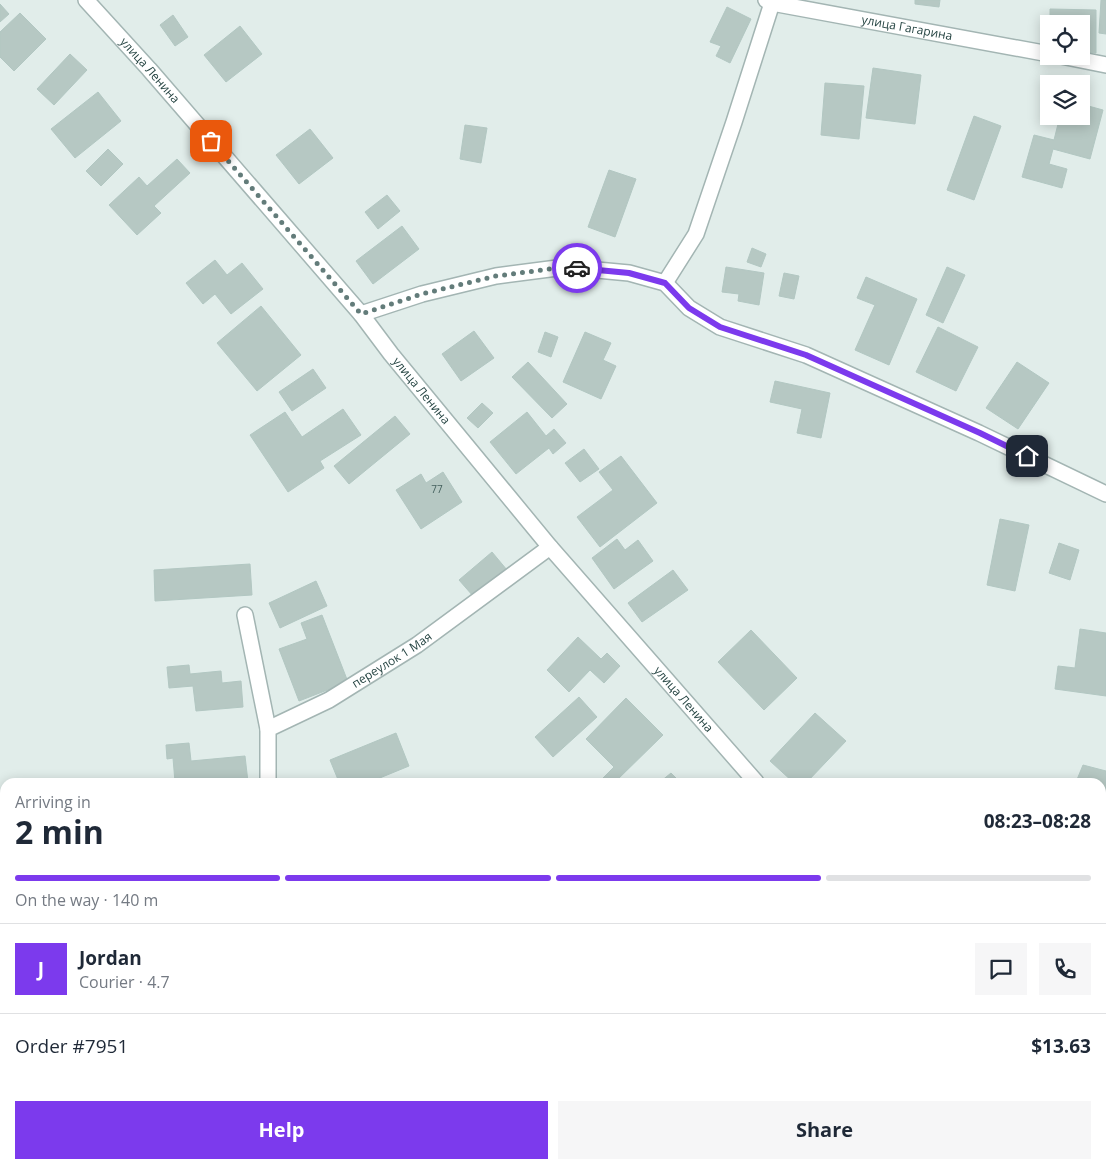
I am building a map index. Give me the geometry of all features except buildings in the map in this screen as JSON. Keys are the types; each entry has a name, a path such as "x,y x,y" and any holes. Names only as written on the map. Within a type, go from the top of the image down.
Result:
{"street":[{"name":"улица Ленина","path":"86,0 149,68 361,314 391,354 550,546 753,778"},
{"path":"665,283 696,234 734,122 769,2"},
{"name":"улица Гагарина","path":"769,2 1040,52"},
{"path":"1090,61 1106,64"},
{"path":"361,314 422,294 496,276 565,267 629,273 665,283 689,308 720,327 806,355 980,433 1106,494"},
{"name":"переулок 1 Мая","path":"268,729 328,700 417,645 550,546"},
{"path":"245,615 268,729 268,778"}],"way so far":[{"path":"211,141 361,314 422,294 496,276 565,267 577,268"}],"route":[{"path":"577,268 629,273 665,283 689,308 720,327 806,355 1027,456"}]}
